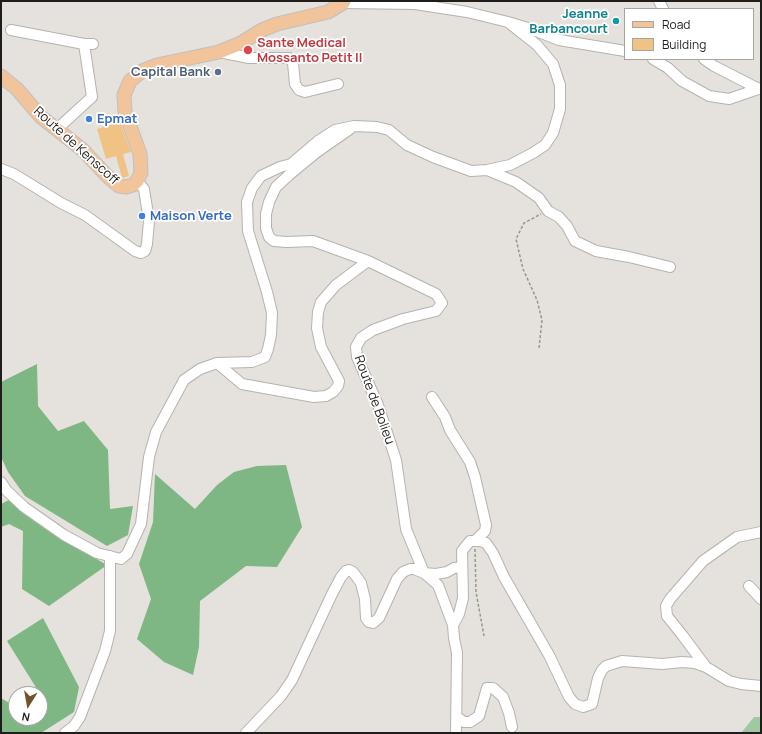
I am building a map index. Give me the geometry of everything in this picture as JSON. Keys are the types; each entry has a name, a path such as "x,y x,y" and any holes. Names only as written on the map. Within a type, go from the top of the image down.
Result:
{"main road":[{"name":"Route de Kenscoff","path":"1,76 17,89 41,117 83,150 107,176 119,186 133,186 141,172 140,154 125,112 124,96 130,81 142,71 157,65 219,52 241,43 262,30 277,24 328,12 344,2"}],"street":[{"path":"344,2 415,4 467,12 508,22 559,40 624,51"},
{"path":"1,482 6,490 24,507 64,535 97,553 120,558 128,554 141,524 149,457 156,432 184,380 200,368 217,363 252,362 265,357 268,349 271,335 272,313 248,231 247,202 252,188 261,176 280,167 292,164 318,141 335,130 354,126 377,127 390,130 407,145 440,160 471,171 488,170 510,164 528,156 545,145 553,133 560,109 560,85 553,64 537,46 508,22"},
{"path":"11,30 88,44 92,97 57,129"},
{"path":"219,52 249,58 289,58 293,63 295,84 299,90 305,92 338,84"},
{"path":"655,60 668,68 682,82 709,96 729,98 760,88"},
{"path":"705,60 714,66 760,88"},
{"name":"Route de Bolieu","path":"354,126 317,152 276,188 269,202 266,214 266,228 269,237 274,241 313,241 368,261 436,294 442,303 436,311 403,319 372,330 362,338 356,347 357,357 378,405 396,460 406,529 424,573"},
{"path":"1,169 14,174 61,203 85,215 135,251 141,253 145,251 147,244 149,221 144,189 137,181"},
{"path":"488,170 516,182 539,198 548,211 560,217 575,241 596,251 670,267"},
{"path":"217,363 242,384 314,397 326,396 333,392 338,386 339,381 321,347 317,328 318,312 321,302 336,285 368,261"},
{"path":"432,397 470,462 475,477 486,525 485,531 476,540"},
{"path":"706,667 667,616 666,606 670,599 702,561 737,537 761,532"},
{"path":"453,625 459,614 463,598 462,551 470,541 476,540 486,543 493,553 504,577 537,633 575,704 583,707 592,704 598,678 602,670 606,666 622,661 662,664 682,662 695,663 706,667 729,681 761,686"},
{"path":"65,733 74,726 80,717 105,651 110,632 110,556"},
{"path":"246,733 281,696 292,680 332,594 346,571 349,570 353,572 361,583 365,599 366,618 372,623 379,618 397,579 403,572 414,569 424,573 436,574 462,567"},
{"path":"424,573 438,585 453,625 457,653 456,733"},
{"path":"750,586 761,599"},
{"path":"457,717 464,722 470,722 479,716 487,688 493,688 503,697 512,727"}],"path":[{"path":"539,348 542,320 537,300 523,269 516,240 524,223 548,211"},
{"path":"476,540 476,592 484,636"}],"green space":[{"path":"37,364 38,406 58,431 84,421 108,450 110,509 133,506 128,535 107,546 25,496 8,472 1,457 1,382"},
{"path":"286,465 302,527 277,567 246,566 200,601 199,647 193,675 164,662 137,639 151,599 139,564 153,522 155,474 195,509 217,485 234,472 257,466"},
{"path":"9,500 56,536 107,565 49,606 22,589 23,531 9,524 1,527 1,504"},
{"path":"43,618 79,687 74,712 41,733 1,733 1,698 8,702 8,726 48,726 48,686 35,686 7,641"},
{"path":"754,717 761,717 761,733 741,733"}],"building":[{"path":"120,122 131,152 123,154 129,176 122,178 116,156 106,159 97,129"}],"place":[{"name":"Jeanne Barbancourt","path":"616,21"},
{"name":"Sante Medical Mossanto Petit II","path":"248,50"},
{"name":"Capital Bank","path":"218,72"},
{"name":"Epmat","path":"89,119"},
{"name":"Maison Verte","path":"142,216"}]}
